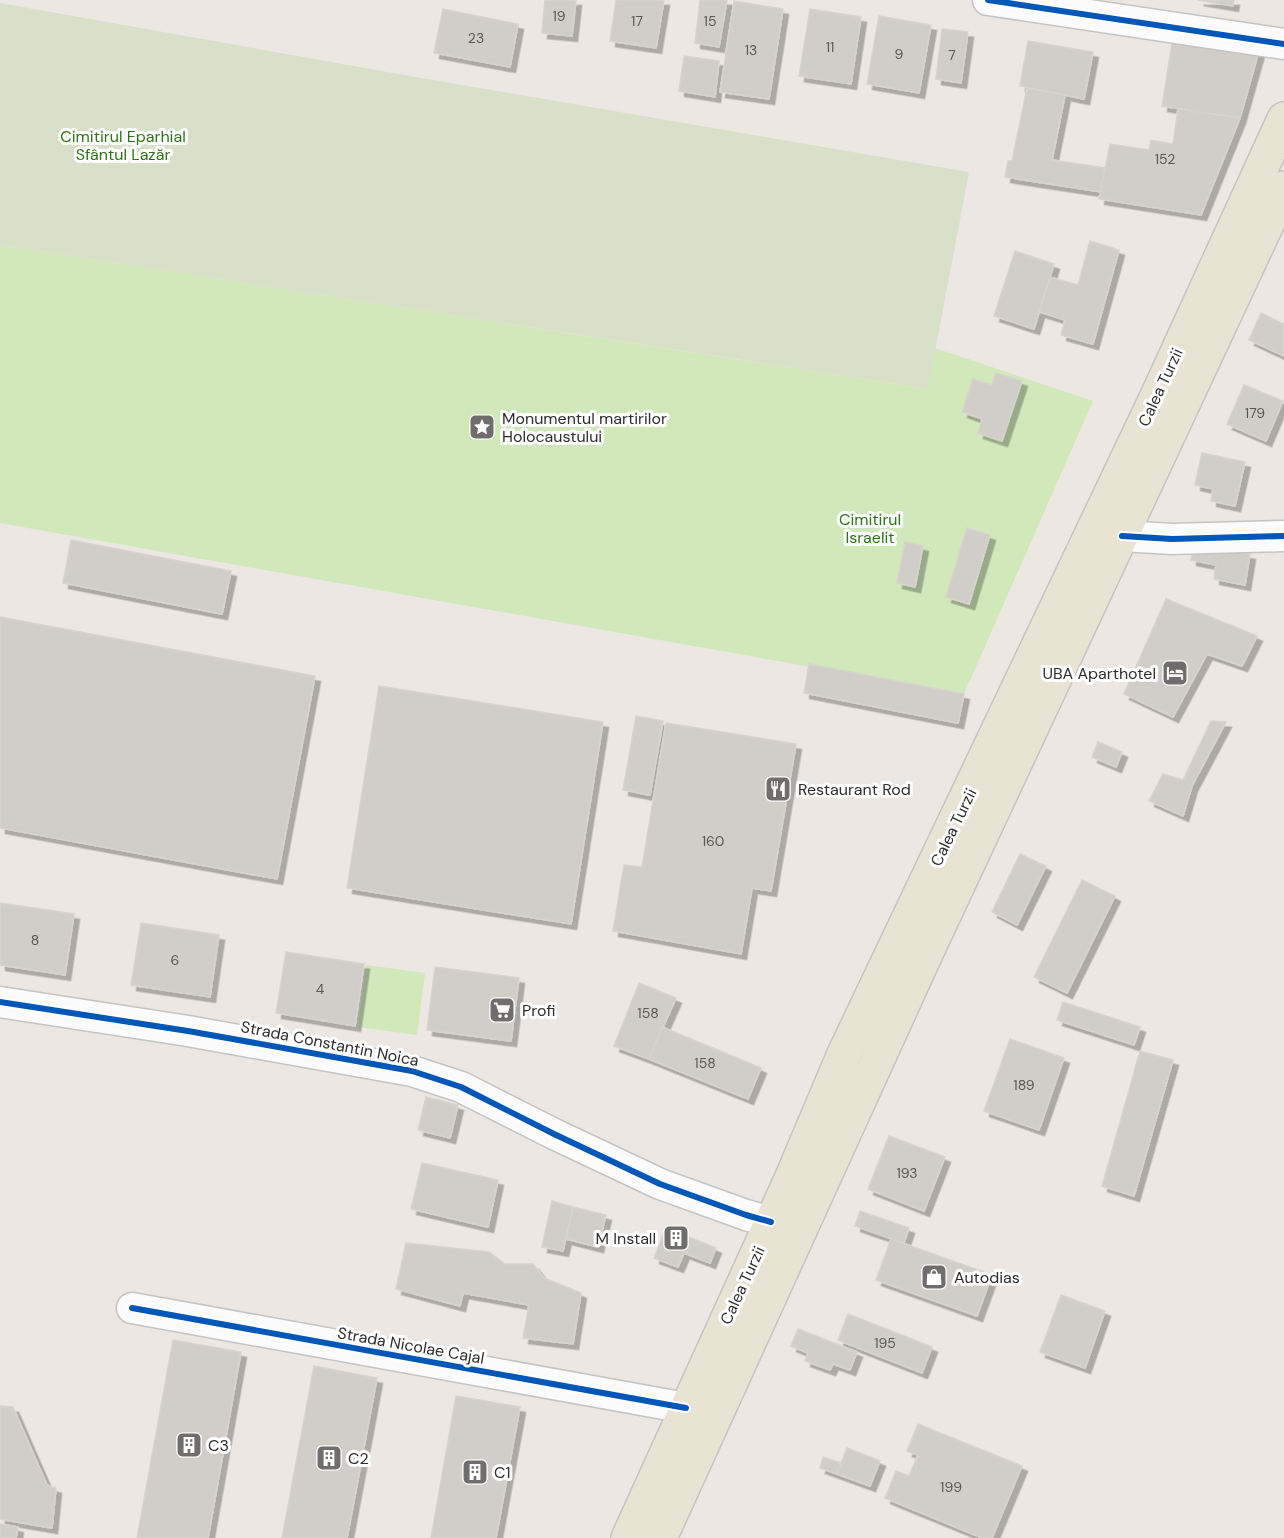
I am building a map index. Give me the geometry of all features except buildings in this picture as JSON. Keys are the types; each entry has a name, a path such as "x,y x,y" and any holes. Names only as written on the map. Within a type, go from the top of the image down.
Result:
{"main road":[{"name":"Calea Turzii","path":"628,1538 771,1222 844,1054 1158,394 1284,119"},
{"name":"Calea Turzii","path":"660,1538 924,958 1284,188"}],"street":[{"path":"987,0 1284,44"},
{"path":"1122,536 1172,538 1284,536"},
{"name":"Strada Constantin Noica","path":"0,1002 188,1031 412,1071 461,1087 660,1184 771,1222"},
{"name":"Strada Nicolae Cajal","path":"132,1308 686,1408"}],"green space":[{"name":"Cimitirul Eparhial Sfântul Lazăr","path":"0,3 969,172 928,389 0,245"},
{"name":"Cimitirul Israelit","path":"0,245 927,389 935,348 1093,401 964,694 0,523"},
{"path":"366,965 425,973 417,1035 358,1027"}],"cycle path":[{"path":"988,0 1284,44"},
{"path":"1122,536 1172,539 1284,536"},
{"path":"0,1002 188,1031 412,1071 461,1087 660,1184 771,1222"},
{"path":"132,1308 686,1408"}],"place":[{"name":"Monumentul martirilor Holocaustului","path":"482,427"},
{"name":"UBA Aparthotel","path":"1175,673"},
{"name":"Restaurant Rod","path":"778,789"},
{"name":"Profi","path":"502,1010"},
{"name":"M Install","path":"676,1238"},
{"name":"Autodias","path":"934,1277"},
{"name":"C3","path":"189,1445"},
{"name":"C2","path":"329,1458"},
{"name":"C1","path":"475,1472"}]}
